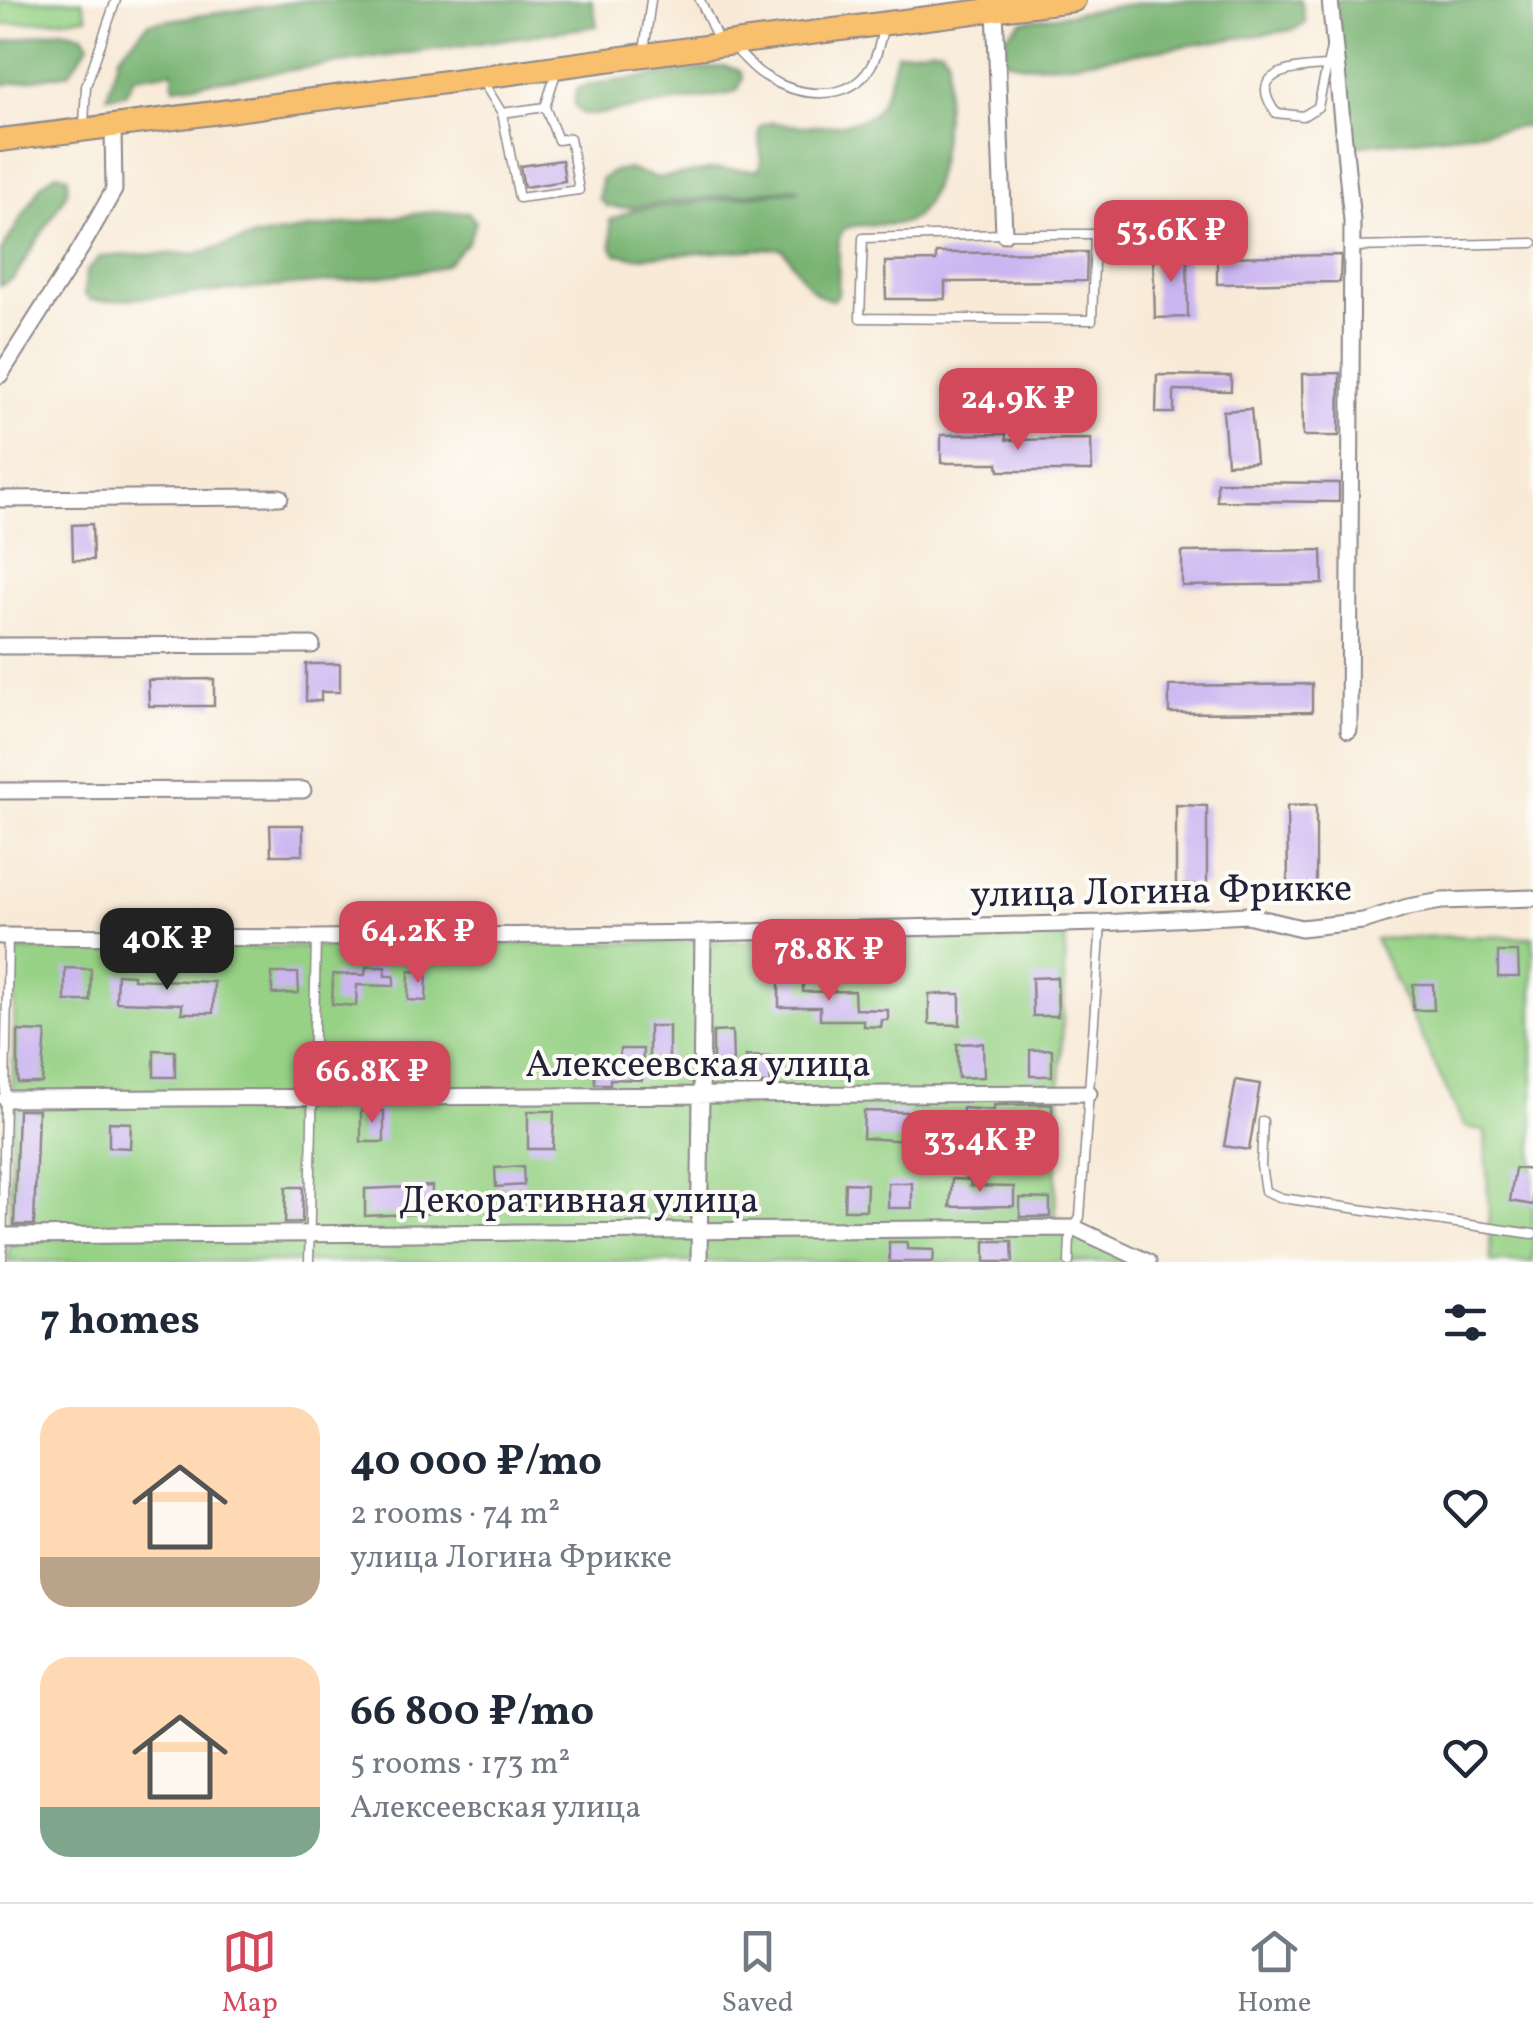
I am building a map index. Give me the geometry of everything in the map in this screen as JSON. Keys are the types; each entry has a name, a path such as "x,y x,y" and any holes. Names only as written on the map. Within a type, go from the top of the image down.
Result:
{"main road":[{"path":"84,130 356,90 557,69 961,0"},
{"path":"0,140 113,127 645,44 1074,0"}],"street":[{"path":"1330,0 1352,247 1349,730"},
{"path":"995,9 1004,234"},
{"path":"0,375 82,248 114,190 113,127"},
{"path":"0,499 280,497"},
{"path":"0,646 312,645"},
{"path":"0,791 303,790"},
{"name":"улица Логина Фрикке","path":"4,936 316,938 703,932 1247,916 1301,928 1363,921 1442,901 1533,898"},
{"path":"699,1262 703,932"},
{"name":"Алексеевская улица","path":"6,1099 1089,1094"},
{"name":"Декоративная улица","path":"2,1236 1075,1228 1148,1262"}],"lane":[{"path":"84,130 86,86 116,0"},
{"path":"645,44 651,0"},
{"path":"700,0 722,38 765,76 812,95 848,89 864,78 874,62 884,22"},
{"path":"1324,66 1288,68 1274,75 1267,90 1276,112 1288,116 1312,113 1322,100 1324,66 1333,41"},
{"path":"480,78 502,114 520,198 579,190 570,138 558,140 545,107 557,69"},
{"path":"502,114 545,107"},
{"path":"1004,234 1095,234 1092,320 860,318 862,238 1004,234"},
{"path":"1352,247 1533,243"},
{"path":"1070,1262 1070,1238 1080,1216 1101,922"},
{"path":"2,1262 4,936"},
{"path":"310,1262 316,938"},
{"path":"1264,1121 1264,1191 1282,1198 1533,1234"}],"green space":[{"path":"0,0 82,0 87,17 0,25"},
{"path":"307,0 592,0 597,26 174,87 173,71 134,77 125,94 107,96 119,55 149,23"},
{"path":"1159,0 1301,0 1305,23 1293,30 1064,64 1023,65 1005,59 1005,36 1023,21"},
{"path":"1335,0 1533,0 1533,126 1352,146"},
{"path":"60,30 83,34 89,44 69,73 0,85 0,43"},
{"path":"942,49 948,59 941,149 929,196 919,213 906,222 844,229 839,238 838,295 833,300 809,287 781,248 635,257 616,254 612,248 610,220 633,210 798,190 622,208 607,206 599,199 601,179 627,169 658,178 716,169 759,170 760,127 771,123 834,125 867,117 882,100 896,53"},
{"path":"724,66 740,70 743,78 738,90 729,94 593,115 582,114 574,105 576,89 587,85"},
{"path":"56,173 68,176 67,192 14,278 0,286 0,253 42,184"},
{"path":"429,212 468,212 476,222 468,242 447,264 435,269 107,301 90,300 84,294 86,272 101,256 198,253 255,237"},
{"path":"1066,937 1055,1215 1145,1262 8,1262 16,950"},
{"path":"1533,937 1533,1262 1491,1262 1485,1131 1464,1126 1375,939"}],"building":[{"path":"562,160 565,181 524,187 520,166"},
{"path":"1087,252 1086,281 945,282 945,299 886,299 885,262 936,261 936,253"},
{"path":"1187,252 1188,317 1155,318 1153,253"},
{"path":"1341,255 1340,282 1217,284 1217,257"},
{"path":"1340,373 1339,436 1303,436 1302,374"},
{"path":"1157,375 1231,376 1231,391 1174,390 1174,413 1156,413"},
{"path":"1251,409 1256,462 1227,464 1223,411"},
{"path":"1006,434 1006,440 1091,439 1092,471 999,471 998,463 941,463 941,435"},
{"path":"1217,482 1339,483 1339,502 1217,501"},
{"path":"92,524 93,560 73,560 72,525"},
{"path":"1322,550 1323,584 1182,586 1182,552"},
{"path":"306,664 340,664 340,692 321,692 321,701 306,701"},
{"path":"214,679 214,706 149,706 148,680"},
{"path":"1312,684 1312,712 1169,713 1169,686"},
{"path":"1176,805 1207,806 1207,885 1176,885"},
{"path":"1316,805 1316,887 1288,887 1287,806"},
{"path":"270,825 303,825 303,855 271,855"},
{"path":"1498,952 1518,952 1519,977 1498,977"},
{"path":"366,967 385,967 385,976 394,976 394,986 357,985 356,1006 332,1004 333,974 365,975"},
{"path":"65,968 91,969 90,1001 65,1001"},
{"path":"409,971 427,972 426,1001 408,1000"},
{"path":"272,973 298,973 299,993 272,994"},
{"path":"117,974 133,975 133,979 214,982 213,1013 182,1013 182,1004 116,1002"},
{"path":"1057,977 1058,1016 1033,1016 1032,978"},
{"path":"803,980 803,992 854,991 855,1009 888,1010 888,1020 882,1020 881,1027 863,1026 863,1020 820,1020 820,1007 779,1007 779,981"},
{"path":"1413,984 1433,984 1434,1010 1413,1010"},
{"path":"929,994 960,994 960,1025 929,1024"},
{"path":"649,1026 669,1026 669,1059 649,1059"},
{"path":"18,1031 46,1032 42,1083 18,1083"},
{"path":"732,1031 733,1061 713,1062 713,1032"},
{"path":"983,1043 984,1077 958,1078 957,1044"},
{"path":"620,1049 643,1049 642,1080 610,1079 610,1084 595,1084 594,1065 619,1064"},
{"path":"1052,1049 1052,1076 1030,1076 1030,1050"},
{"path":"154,1050 175,1051 175,1077 154,1077"},
{"path":"746,1056 771,1057 770,1084 745,1084"},
{"path":"1236,1080 1260,1084 1249,1150 1224,1146"},
{"path":"1052,1104 1052,1120 1021,1120 1022,1126 987,1128 986,1141 961,1140 963,1108 994,1110 994,1105"},
{"path":"18,1110 38,1110 34,1225 14,1225"},
{"path":"361,1111 384,1111 384,1142 361,1142"},
{"path":"528,1111 554,1111 553,1149 528,1149"},
{"path":"864,1111 908,1112 909,1141 863,1138"},
{"path":"109,1122 131,1123 130,1148 109,1147"},
{"path":"947,1135 948,1157 920,1158 919,1136"},
{"path":"523,1166 524,1185 496,1187 495,1168"},
{"path":"1515,1168 1533,1170 1533,1205 1510,1201"},
{"path":"952,1179 971,1180 970,1186 1014,1187 1014,1206 950,1207"},
{"path":"845,1183 867,1184 866,1210 844,1210"},
{"path":"888,1183 912,1183 912,1208 888,1208"},
{"path":"432,1186 432,1213 365,1216 365,1189"},
{"path":"286,1187 303,1187 302,1222 285,1223"},
{"path":"1020,1198 1050,1199 1050,1217 1020,1217"},
{"path":"985,1241 1012,1241 1013,1262 985,1262"},
{"path":"889,1242 907,1242 907,1249 934,1250 933,1262 889,1262"}]}
